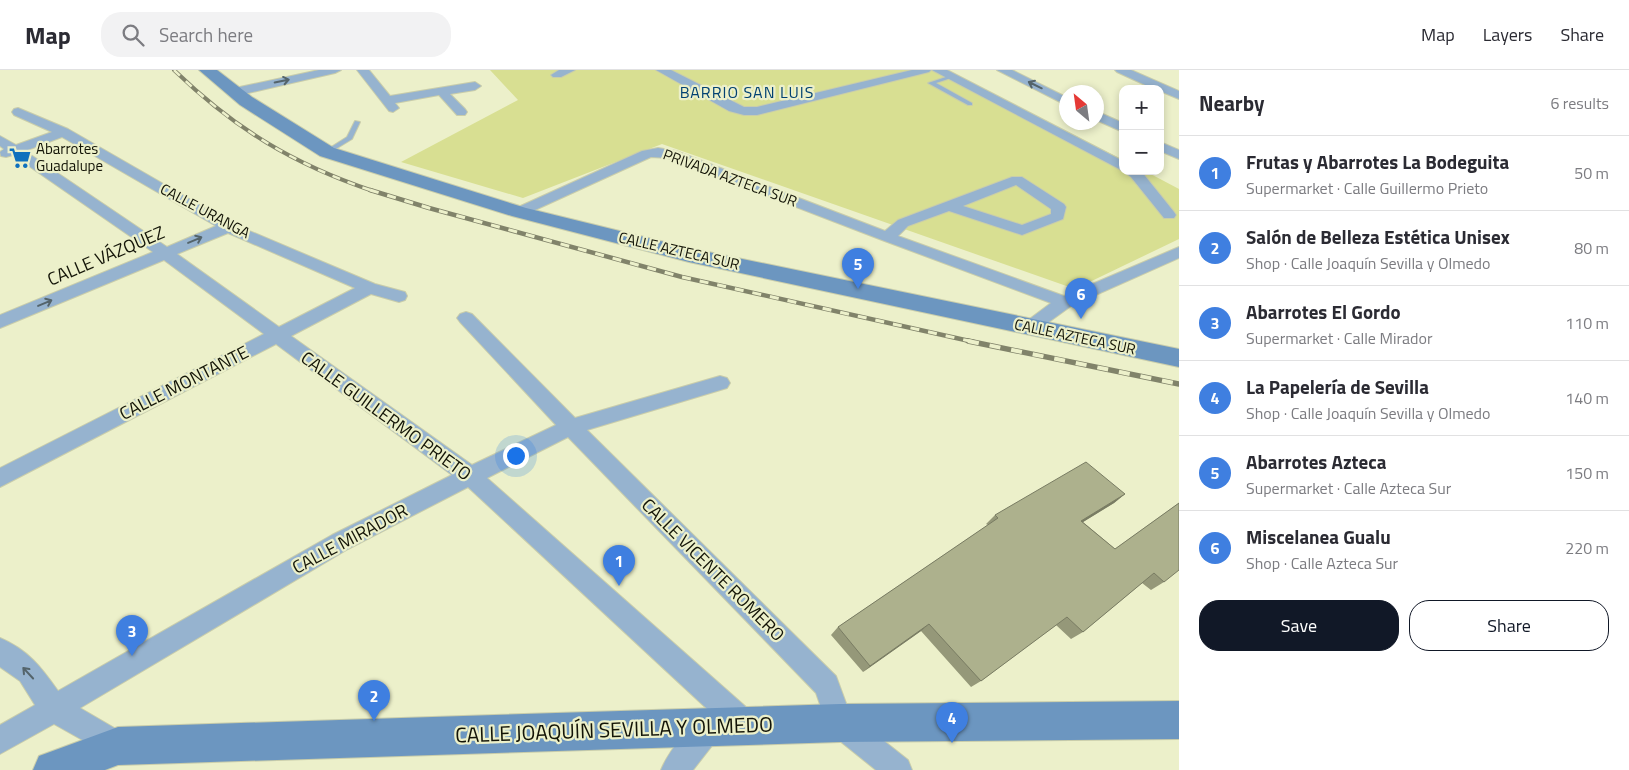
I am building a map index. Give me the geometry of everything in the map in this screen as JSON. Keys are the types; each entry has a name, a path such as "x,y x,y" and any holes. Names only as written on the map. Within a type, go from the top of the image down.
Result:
{"street":[{"path":"235,92 335,70"},
{"path":"363,70 390,104 441,91 475,86"},
{"path":"557,75 569,70"},
{"path":"662,70 733,108 744,111 757,111 925,70"},
{"path":"938,70 1119,165"},
{"path":"1003,70 1059,98"},
{"path":"1121,70 1179,95"},
{"name":"CALLE AZTECA SUR","path":"213,71 235,92 326,152 519,212 689,255 1179,358"},
{"path":"441,91 460,112"},
{"name":"CALLE URANGA","path":"18,112 63,132 228,227 368,288 399,296"},
{"path":"1104,119 1119,126"},
{"path":"5,148 63,132"},
{"name":"CALLE GUILLERMO PRIETO","path":"5,148 165,253 470,476 745,725"},
{"path":"1164,148 1179,155"},
{"name":"PRIVADA AZTECA SUR","path":"519,212 647,154 658,152 671,154 887,237 1065,302"},
{"path":"1137,175 1169,215"},
{"path":"887,237 903,223 1017,180 1059,206 1058,216 1022,230 949,206"},
{"name":"CALLE VÁZQUEZ","path":"0,322 228,227"},
{"path":"1029,328 1065,302 1179,252"},
{"name":"CALLE MONTANTE","path":"0,478 368,288"},
{"path":"466,318 571,427"},
{"name":"CALLE MIRADOR","path":"0,740 340,542 470,476 571,427 720,383"},
{"name":"CALLE VICENTE ROMERO","path":"571,427 827,685 840,723"},
{"path":"0,650 28,672 53,708 118,746"},
{"name":"CALLE JOAQUÍN SEVILLA Y OLMEDO","path":"54,770 118,746 708,728 745,725 1179,720"},
{"path":"840,723 898,770"},
{"path":"675,770 708,728"}],"lane":[{"path":"951,77 931,83 970,104"},
{"path":"326,152 350,138 357,122"}],"green space":[{"path":"490,70 946,70 1059,127 1059,130 1064,130 1119,158 1119,175 1153,175 1179,189 1179,239 1075,289 662,144 523,198 401,162 518,100"}],"building":[{"path":"1086,462 1125,494 1081,521 1115,549 1179,503 1179,570 1164,582 1154,573 1083,632 1067,617 981,681 929,624 870,666 838,627 998,518 995,515"}],"railway":[{"path":"174,70 220,110 266,143 317,169 372,191"},
{"path":"372,191 682,277 974,342"},
{"path":"968,341 1179,384"}],"place":[{"name":"Abarrotes Guadalupe","path":"20,158"},
{"name":"Abarrotes Azteca","path":"858,289"},
{"name":"Miscelanea Gualu","path":"1081,319"},
{"name":"Frutas y Abarrotes La Bodeguita","path":"619,586"},
{"name":"Abarrotes El Gordo","path":"132,656"},
{"name":"Salón de Belleza Estética Unisex","path":"374,721"},
{"name":"La Papelería de Sevilla","path":"952,743"}],"district":[{"name":"BARRIO SAN LUIS","path":"747,92"}]}
